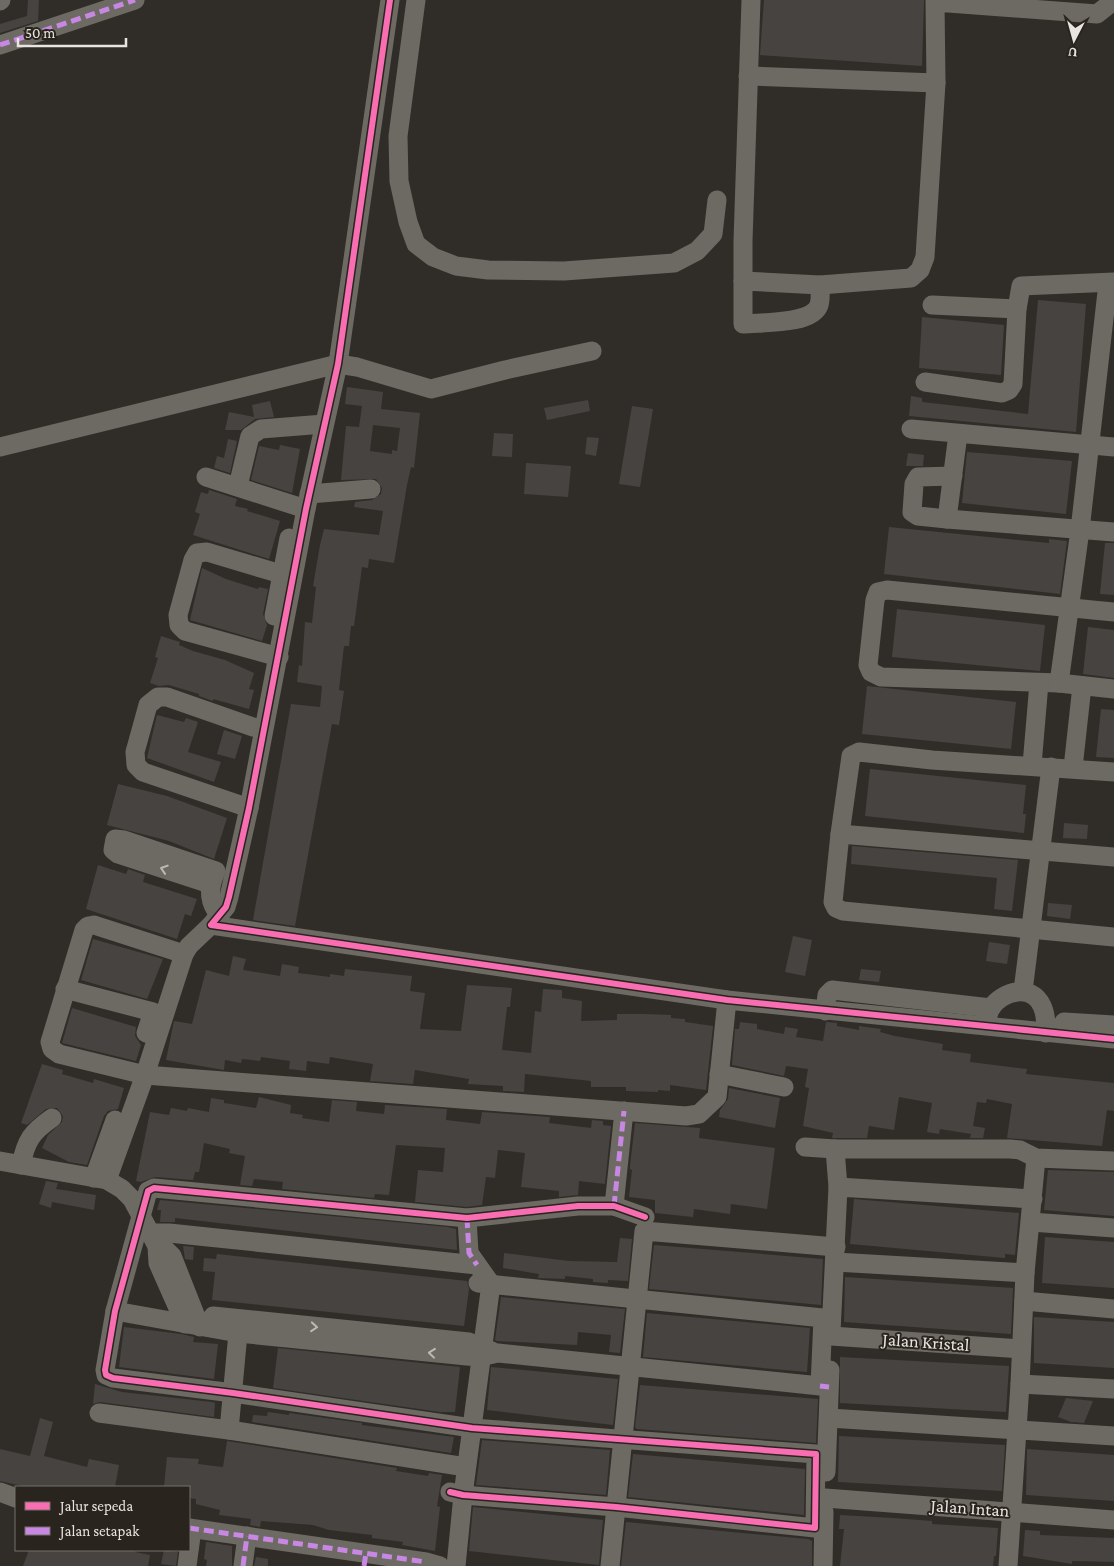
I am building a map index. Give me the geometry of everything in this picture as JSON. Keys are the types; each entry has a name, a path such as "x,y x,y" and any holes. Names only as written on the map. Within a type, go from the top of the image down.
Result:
{"street":[{"path":"0,45 136,0"},
{"path":"214,916 222,870 244,807 318,425 338,364 390,0"},
{"path":"416,0 398,136 399,182 408,222 416,244 433,257 456,266 488,270 564,271 674,263 697,251 713,234 717,200"},
{"path":"751,0 743,324 802,319 814,313 819,305 820,285"},
{"path":"743,281 820,285 911,278 920,270 925,257 936,83 936,1 1097,14 1108,6 1109,0"},
{"path":"748,76 936,83"},
{"path":"925,382 1002,392 1009,390 1012,384 1017,309 1021,286 1111,282 1059,682"},
{"path":"932,305 1017,309"},
{"path":"0,448 338,364 356,367 431,389 504,370 592,351"},
{"path":"238,486 250,436 255,431 260,428 318,425"},
{"path":"911,429 1114,448"},
{"path":"947,519 958,434"},
{"path":"953,476 918,477 914,484 912,512 918,516 947,519 1114,532"},
{"path":"206,477 304,503 371,489"},
{"path":"244,807 253,727 273,656 281,574 304,503"},
{"path":"273,656 186,630 179,625 178,615 193,560 198,553 207,552 281,574"},
{"path":"1114,612 887,590 878,592 875,600 868,665 871,672 882,677 1039,683 1059,682 1114,689"},
{"path":"1023,991 1041,850 1042,766 1039,683"},
{"path":"1073,768 1082,686"},
{"path":"244,807 143,772 136,765 135,752 148,705 158,697 167,697 253,727"},
{"path":"1114,772 932,760 859,752 851,756 833,902 836,908 843,911 1031,931 1114,937"},
{"path":"840,834 1114,857"},
{"path":"114,1186 153,1012 179,953 188,946 214,916 226,907 222,870"},
{"path":"214,916 726,1000 984,1027 1114,1025"},
{"path":"179,953 94,925 88,926 84,930 65,989 50,1042 52,1049 59,1054 139,1074 686,1116 699,1114 717,1097 726,1000"},
{"path":"139,1074 179,953"},
{"path":"65,989 153,1012"},
{"path":"824,1011 827,995 832,990 991,1008"},
{"path":"984,1027 991,1008 1003,996 1023,991 1031,994 1042,1004 1046,1026"},
{"path":"1046,1026 1114,1039"},
{"path":"719,1074 784,1087"},
{"path":"614,1206 624,1111"},
{"path":"21,1165 26,1146 34,1131 52,1118"},
{"path":"806,1147 835,1149 1010,1149 1020,1150 1036,1158 1114,1161"},
{"path":"823,1566 838,1186 835,1149"},
{"path":"1008,1566 1025,1273 1034,1199 1036,1158"},
{"path":"0,1161 114,1186 149,1232 170,1253 171,1274 190,1319"},
{"path":"838,1186 1034,1199"},
{"path":"456,1494 616,1507 815,1528 816,1454 465,1426 113,1378 106,1375 115,1311 149,1232 148,1191 154,1188 467,1218 578,1206 614,1206 645,1217"},
{"path":"456,1566 456,1494 465,1426 479,1351 483,1277 469,1253 467,1218"},
{"path":"1031,1222 1114,1228"},
{"path":"610,1566 642,1234 647,1230 835,1254 1025,1273"},
{"path":"115,1311 262,1329 820,1386 823,1318 637,1298 169,1233 149,1232"},
{"path":"1024,1302 1114,1309"},
{"path":"190,1319 238,1333 262,1329"},
{"path":"229,1430 234,1393 238,1333"},
{"name":"Jalan Kristal","path":"831,1336 1021,1349"},
{"path":"1020,1384 1114,1389"},
{"path":"99,1414 229,1430 460,1465"},
{"path":"829,1418 1114,1436"},
{"path":"0,1492 15,1498"},
{"path":"190,1529 246,1536 365,1559 434,1565 456,1494"},
{"name":"Jalan Intan","path":"825,1498 1114,1520"},
{"path":"243,1566 246,1536"},
{"path":"187,1566 188,1551"}],"building":[{"path":"28,0 39,0 38,21 0,33 0,24 27,16"},
{"path":"764,0 924,0 922,66 760,55"},
{"path":"1038,300 1086,304 1076,432 909,416 911,396 922,398 922,402 1028,414"},
{"path":"922,317 1004,325 1001,375 919,368"},
{"path":"347,387 383,392 381,409 420,413 414,468 411,467 407,485 394,563 369,559 368,568 362,567 354,626 351,626 349,646 344,646 339,690 344,691 339,725 332,724 295,926 253,920 291,704 320,707 322,686 297,682 299,665 302,666 305,622 312,623 316,587 313,586 320,545 324,529 379,535 383,511 354,507 355,502 372,500 381,494 382,488 376,479 341,480 346,426 359,427 362,406 345,404","holes":["373,425 400,428 397,451 392,450 392,454 370,451"]},
{"path":"588,400 590,411 547,420 544,408"},
{"path":"270,401 274,417 255,419 241,430 225,430 229,412 254,417 252,405"},
{"path":"632,406 653,409 640,487 619,484"},
{"path":"494,433 513,434 512,457 492,456"},
{"path":"587,437 599,438 596,456 585,454"},
{"path":"228,439 237,441 230,473 214,468 217,456 224,458"},
{"path":"280,445 300,449 292,493 251,480 259,446 279,450"},
{"path":"967,452 1072,461 1066,514 962,503"},
{"path":"908,453 924,455 923,466 906,466"},
{"path":"526,463 571,466 568,497 524,494"},
{"path":"209,490 237,499 235,506 280,521 269,559 193,535 200,514 195,512 201,492 208,494"},
{"path":"889,527 1049,543 1049,539 1067,541 1060,594 884,574"},
{"path":"1105,543 1114,543 1114,595 1100,594"},
{"path":"202,568 226,579 258,589 259,587 268,589 263,614 267,625 262,641 190,620"},
{"path":"897,609 1045,625 1040,671 892,657"},
{"path":"1088,627 1114,630 1114,678 1083,674"},
{"path":"161,636 180,642 179,645 193,651 225,660 254,673 249,689 254,690 249,709 213,699 213,701 199,696 199,694 169,685 159,686 150,683 158,658 155,657"},
{"path":"867,686 1016,702 1011,749 862,734"},
{"path":"1101,709 1114,710 1114,758 1096,757"},
{"path":"157,715 184,722 186,718 198,722 188,752 221,762 214,782 147,758"},
{"path":"224,730 242,736 235,759 217,754"},
{"path":"870,769 1026,785 1023,814 1026,814 1024,833 865,816"},
{"path":"118,784 167,796 227,818 214,859 169,841 107,825"},
{"path":"1064,823 1088,825 1087,839 1063,838"},
{"path":"852,846 1018,860 1012,911 994,909 997,878 851,864"},
{"path":"98,865 126,874 128,869 145,875 143,882 197,899 191,916 185,914 177,939 86,909"},
{"path":"1048,903 1072,905 1070,919 1047,916"},
{"path":"793,936 812,940 805,976 785,972"},
{"path":"93,939 163,959 147,999 81,980"},
{"path":"989,942 1010,945 1007,964 986,961"},
{"path":"233,956 246,959 243,970 280,976 282,964 299,967 298,973 330,977 330,974 344,976 345,969 412,976 410,991 425,993 420,1029 461,1031 467,985 512,988 510,1007 507,1007 502,1050 531,1053 535,1011 541,1012 543,989 562,990 562,998 582,1001 581,1021 617,1020 617,1014 671,1015 671,1018 685,1019 685,1022 713,1026 706,1090 670,1085 670,1091 626,1091 626,1087 591,1087 591,1081 525,1074 524,1092 503,1091 503,1086 468,1084 469,1079 415,1070 413,1084 370,1081 373,1064 330,1057 329,1064 307,1061 306,1071 289,1069 290,1061 261,1057 260,1061 242,1059 241,1063 225,1060 224,1070 166,1060 174,1021 192,1024 206,970 229,976"},
{"path":"861,969 881,971 879,982 859,980"},
{"path":"72,1008 136,1027 135,1036 141,1045 136,1061 62,1043"},
{"path":"740,1022 757,1024 757,1029 784,1034 785,1027 798,1029 796,1037 823,1041 826,1022 837,1023 837,1026 859,1030 859,1026 881,1029 880,1032 895,1036 943,1044 942,1050 971,1054 970,1062 1027,1069 1026,1074 1114,1083 1114,1111 1107,1110 1102,1146 1007,1138 1012,1104 987,1099 986,1103 977,1102 973,1126 985,1128 983,1138 970,1138 971,1134 940,1129 939,1134 927,1132 932,1103 899,1097 894,1130 869,1126 867,1138 832,1138 833,1133 803,1126 809,1088 805,1087 808,1069 786,1066 784,1076 732,1065 735,1029 739,1029"},
{"path":"42,1064 63,1070 62,1074 93,1083 94,1079 124,1088 118,1109 108,1111 104,1116 87,1165 69,1162 42,1148 48,1135 62,1122 63,1116 57,1108 46,1109 27,1125 21,1123"},
{"path":"729,1088 780,1098 775,1128 719,1117 720,1110 728,1099"},
{"path":"259,1097 291,1105 290,1113 303,1115 302,1118 329,1122 332,1100 357,1102 356,1111 384,1114 385,1105 447,1109 446,1120 480,1124 482,1112 550,1117 549,1123 591,1128 592,1120 603,1121 603,1125 611,1126 605,1184 579,1181 578,1195 559,1197 559,1191 521,1187 525,1153 498,1150 495,1178 486,1177 482,1205 467,1207 415,1202 418,1170 443,1172 445,1148 396,1145 389,1195 375,1194 374,1198 282,1189 283,1182 254,1179 252,1186 240,1185 245,1156 229,1153 230,1149 204,1143 199,1172 195,1172 193,1180 155,1177 141,1182 136,1181 150,1112 169,1115 171,1108 187,1111 188,1108 209,1112 211,1098 224,1100 224,1103 256,1108"},
{"path":"635,1123 700,1128 699,1138 775,1148 767,1209 731,1204 730,1214 694,1209 693,1217 655,1213 655,1200 629,1197 632,1170 630,1166"},
{"path":"1048,1170 1114,1172 1114,1216 1044,1210"},
{"path":"46,1181 58,1183 56,1189 96,1195 94,1210 52,1202 51,1208 39,1204"},
{"path":"854,1199 1019,1213 1015,1255 1005,1254 1005,1258 850,1244"},
{"path":"160,1200 448,1227 456,1229 457,1250 175,1218 175,1222 160,1222 161,1210 157,1210"},
{"path":"1045,1237 1114,1242 1114,1288 1042,1283"},
{"path":"620,1238 632,1239 628,1281 608,1280 608,1283 593,1282 593,1279 565,1276 565,1279 538,1278 539,1274 503,1268 504,1253 569,1261 617,1262"},
{"path":"654,1245 823,1259 821,1305 649,1289"},
{"path":"183,1246 194,1247 193,1260 185,1259"},
{"path":"217,1254 467,1281 469,1289 464,1326 212,1300 215,1272 203,1271 204,1258 216,1259"},
{"path":"845,1277 1013,1288 1011,1334 844,1322"},
{"path":"501,1297 625,1309 620,1353 609,1352 611,1335 578,1332 577,1345 497,1341 495,1340"},
{"path":"647,1313 810,1328 807,1372 643,1357"},
{"path":"1034,1317 1114,1322 1114,1368 1034,1363"},
{"path":"124,1327 181,1334 194,1337 193,1342 218,1344 214,1379 119,1367"},
{"path":"278,1348 460,1367 455,1412 440,1412 273,1388"},
{"path":"840,1357 1009,1366 1006,1412 840,1403"},
{"path":"491,1367 618,1379 613,1425 487,1410"},
{"path":"95,1384 122,1392 212,1402 215,1403 214,1417 100,1402 93,1404"},
{"path":"640,1385 818,1399 816,1443 637,1429 635,1427"},
{"path":"1066,1398 1093,1401 1084,1423 1071,1422 1058,1417"},
{"path":"268,1412 289,1415 289,1413 454,1437 451,1453 252,1422 253,1415 267,1416"},
{"path":"40,1418 53,1422 44,1456 87,1467 89,1459 119,1465 115,1486 22,1486 0,1481 0,1449 30,1456"},
{"path":"839,1436 1005,1445 1002,1491 838,1482"},
{"path":"482,1440 610,1450 606,1495 476,1485"},
{"path":"227,1441 397,1468 396,1471 428,1476 429,1473 442,1475 437,1506 440,1507 435,1551 402,1545 403,1542 372,1538 372,1535 329,1530 313,1525 261,1521 260,1527 250,1525 251,1519 219,1515 220,1510 196,1504 196,1499 190,1498 190,1486 164,1486 167,1457 199,1459 198,1464 223,1467"},
{"path":"1027,1449 1114,1455 1114,1501 1026,1495"},
{"path":"633,1454 805,1469 804,1515 628,1497"},
{"path":"473,1507 603,1520 599,1565 469,1551"},
{"path":"840,1515 932,1521 932,1524 998,1528 996,1556 994,1556 993,1566 840,1566 844,1529 839,1529"},
{"path":"626,1522 808,1539 812,1541 812,1566 621,1566"},
{"path":"1025,1530 1040,1531 1040,1535 1114,1538 1114,1562 1072,1561 1072,1564 1023,1556"},
{"path":"206,1542 232,1546 232,1566 206,1566 207,1560 204,1559"},
{"path":"29,1551 136,1551 150,1555 148,1566 23,1566"},
{"path":"164,1551 178,1552 176,1566 161,1564"},
{"path":"256,1557 268,1559 268,1566 254,1566"}],"marked path":[{"path":"0,45 135,0"},
{"path":"614,1206 624,1111"},
{"path":"467,1218 469,1253 477,1265"},
{"path":"820,1386 829,1387"},
{"path":"190,1528 426,1562"},
{"path":"243,1566 247,1536"},
{"path":"364,1566 366,1553"}],"cycle path":[{"path":"390,0 338,364 306,509 249,808 229,897 226,907 211,925 727,1000 1114,1039"},
{"path":"450,1492 463,1495 616,1507 815,1528 816,1454 472,1428 233,1393 113,1378 106,1375 105,1370 115,1311 148,1191 154,1188 467,1218 578,1206 614,1206 645,1217"}]}
